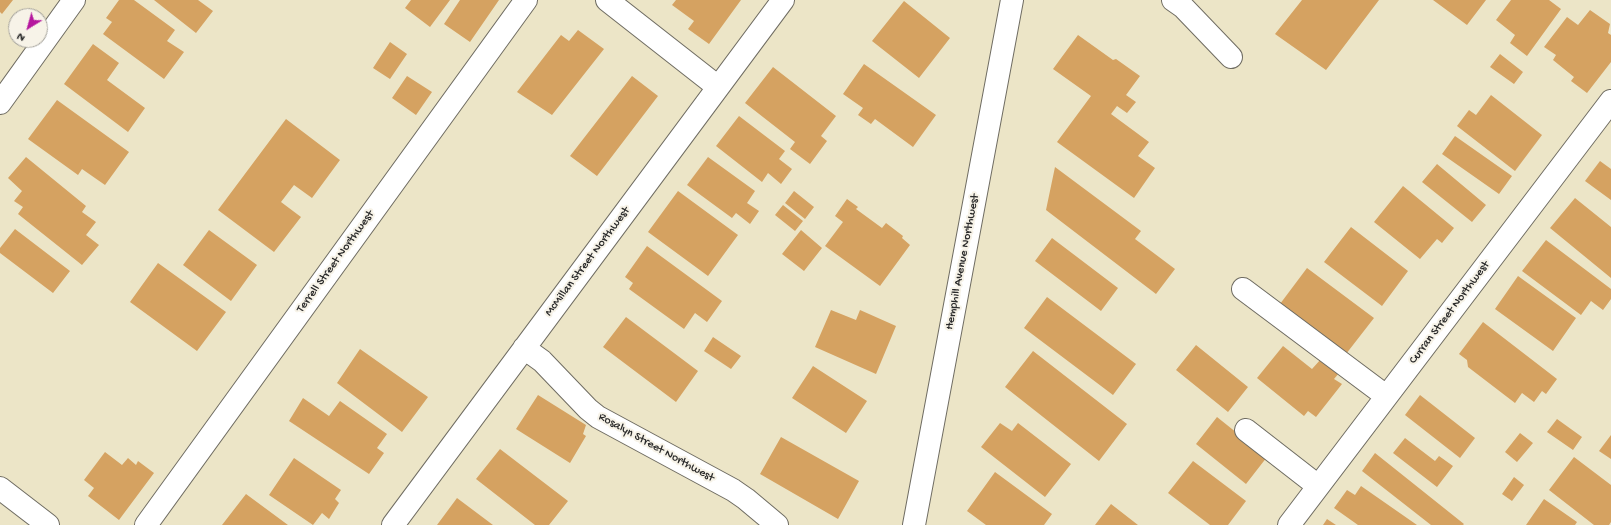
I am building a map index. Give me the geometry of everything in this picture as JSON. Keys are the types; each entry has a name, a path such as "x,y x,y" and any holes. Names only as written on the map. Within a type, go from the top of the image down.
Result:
{"street":[{"path":"0,103 74,0"},
{"name":"Terrell Street Northwest","path":"146,525 526,0"},
{"path":"607,0 718,87"},
{"name":"McMillan Street Northwest","path":"393,525 783,0"},
{"name":"Hemphill Avenue Northwest","path":"914,525 1012,0"},
{"path":"1173,0 1183,7 1231,57"},
{"name":"Curran Street Northwest","path":"1289,525 1611,101"},
{"path":"1243,289 1386,396"},
{"name":"Rosalyn Street Northwest","path":"524,348 542,361 588,409 598,417 733,490 777,525"},
{"path":"1246,430 1318,486"},
{"path":"0,488 48,525"}],"building":[{"path":"0,0 13,0 2,14 0,12"},
{"path":"119,0 134,0 175,30 167,41 184,52 164,79 103,34 112,22 106,18"},
{"path":"154,0 198,0 213,11 196,33"},
{"path":"411,0 450,0 430,27 405,8"},
{"path":"460,0 499,0 470,42 444,24"},
{"path":"676,0 741,0 709,44 688,29 694,21 672,5"},
{"path":"1302,0 1379,0 1326,70 1275,34"},
{"path":"1433,0 1486,0 1467,25"},
{"path":"1511,0 1549,0 1561,9 1527,56 1510,43 1515,35 1496,20"},
{"path":"904,1 950,38 919,78 872,41"},
{"path":"1590,10 1610,24 1608,33 1611,35 1611,62 1587,93 1571,81 1574,77 1553,60 1556,55 1544,47 1567,17 1578,25"},
{"path":"578,30 604,49 552,115 517,92 561,35 569,41"},
{"path":"1078,35 1113,60 1116,59 1140,76 1126,95 1136,102 1127,113 1117,106 1111,114 1149,142 1138,156 1155,168 1134,198 1057,142 1091,96 1053,69"},
{"path":"390,42 407,54 390,79 373,68"},
{"path":"93,44 119,63 107,80 145,108 128,132 64,84"},
{"path":"1500,54 1523,72 1514,84 1490,67"},
{"path":"864,64 936,115 913,147 875,119 871,124 858,115 863,108 843,94"},
{"path":"773,67 836,116 821,136 827,141 810,164 790,149 795,142 745,103"},
{"path":"407,76 432,92 416,115 392,98"},
{"path":"632,76 658,96 597,176 570,156"},
{"path":"1491,95 1542,135 1515,171 1457,126 1469,110 1476,115"},
{"path":"57,100 129,152 105,185 82,169 78,175 28,139"},
{"path":"739,116 785,151 779,159 792,169 781,184 768,173 762,182 716,146"},
{"path":"286,119 340,160 312,198 294,185 281,202 301,217 274,252 218,210"},
{"path":"1455,136 1512,176 1499,194 1442,154"},
{"path":"26,157 86,206 82,212 96,222 86,235 99,245 82,265 18,214 23,207 14,201 22,191 8,178"},
{"path":"708,157 755,191 747,203 759,211 750,224 736,213 732,218 687,185"},
{"path":"1600,161 1611,169 1611,200 1585,181"},
{"path":"1437,164 1486,205 1472,222 1422,182"},
{"path":"1055,167 1141,231 1135,239 1175,269 1156,294 1046,210"},
{"path":"1403,186 1454,228 1442,243 1437,239 1420,259 1374,222"},
{"path":"678,191 738,235 708,276 648,232"},
{"path":"794,191 814,207 805,219 785,203"},
{"path":"1575,198 1611,227 1611,278 1550,228"},
{"path":"847,199 858,207 856,209 882,228 886,223 903,236 902,238 910,245 880,286 825,246 843,222 835,216"},
{"path":"783,205 803,221 795,231 775,215"},
{"path":"1351,227 1408,271 1382,306 1324,262"},
{"path":"15,229 70,271 53,293 0,253 0,248"},
{"path":"209,230 257,265 231,301 183,265"},
{"path":"801,230 822,248 804,271 782,254"},
{"path":"1052,238 1118,288 1101,311 1035,261"},
{"path":"1546,240 1611,289 1611,299 1603,310 1591,301 1581,315 1522,271"},
{"path":"647,246 722,301 707,322 695,313 684,329 629,289 633,283 625,277"},
{"path":"158,263 226,312 197,351 130,302"},
{"path":"1307,268 1374,318 1346,354 1280,304"},
{"path":"1518,276 1576,318 1553,351 1495,309"},
{"path":"1047,297 1136,364 1113,395 1024,328"},
{"path":"831,310 856,320 860,310 896,326 876,374 815,347"},
{"path":"626,317 698,371 676,402 603,347"},
{"path":"1483,322 1557,379 1546,394 1542,391 1534,402 1522,393 1515,403 1468,367 1467,360 1459,354"},
{"path":"713,337 741,356 731,369 704,351"},
{"path":"1196,345 1248,387 1228,412 1176,370"},
{"path":"1283,346 1312,369 1321,359 1339,373 1334,379 1342,384 1316,417 1308,411 1304,416 1257,378"},
{"path":"360,349 428,397 402,432 337,383"},
{"path":"1033,351 1127,424 1099,461 1005,387"},
{"path":"813,366 867,401 846,433 792,398"},
{"path":"538,395 586,425 583,434 586,436 570,463 516,429"},
{"path":"1420,395 1475,438 1460,458 1405,415"},
{"path":"303,398 329,416 340,401 387,434 377,448 384,453 369,474 289,421"},
{"path":"1217,417 1267,457 1246,484 1196,444"},
{"path":"1557,419 1582,437 1573,450 1547,432"},
{"path":"1000,423 1012,431 1018,423 1071,464 1045,497 981,447"},
{"path":"1520,433 1533,443 1517,462 1505,452"},
{"path":"1611,435 1611,459 1599,451"},
{"path":"781,437 859,481 838,519 760,474"},
{"path":"1405,438 1435,461 1439,456 1453,466 1437,487 1393,453"},
{"path":"500,449 568,501 549,525 535,525 476,479"},
{"path":"105,452 122,465 128,458 136,465 138,461 154,473 119,520 88,496 94,488 84,480"},
{"path":"1375,453 1464,524 1431,525 1362,471"},
{"path":"1574,457 1611,485 1611,522 1609,525 1594,525 1549,490"},
{"path":"294,458 341,490 335,499 339,503 329,519 322,513 313,525 269,495"},
{"path":"1193,461 1246,501 1228,525 1210,525 1168,493"},
{"path":"995,472 1052,514 1044,525 986,525 967,511"},
{"path":"1514,477 1524,485 1512,501 1502,494"},
{"path":"1361,486 1417,525 1358,525 1334,508 1347,490 1355,495"},
{"path":"246,494 288,525 222,525"},
{"path":"457,498 493,525 437,525"},
{"path":"1544,499 1577,522 1575,525 1526,525"},
{"path":"1111,504 1138,525 1095,525"},
{"path":"1327,519 1336,525 1323,525"}]}
